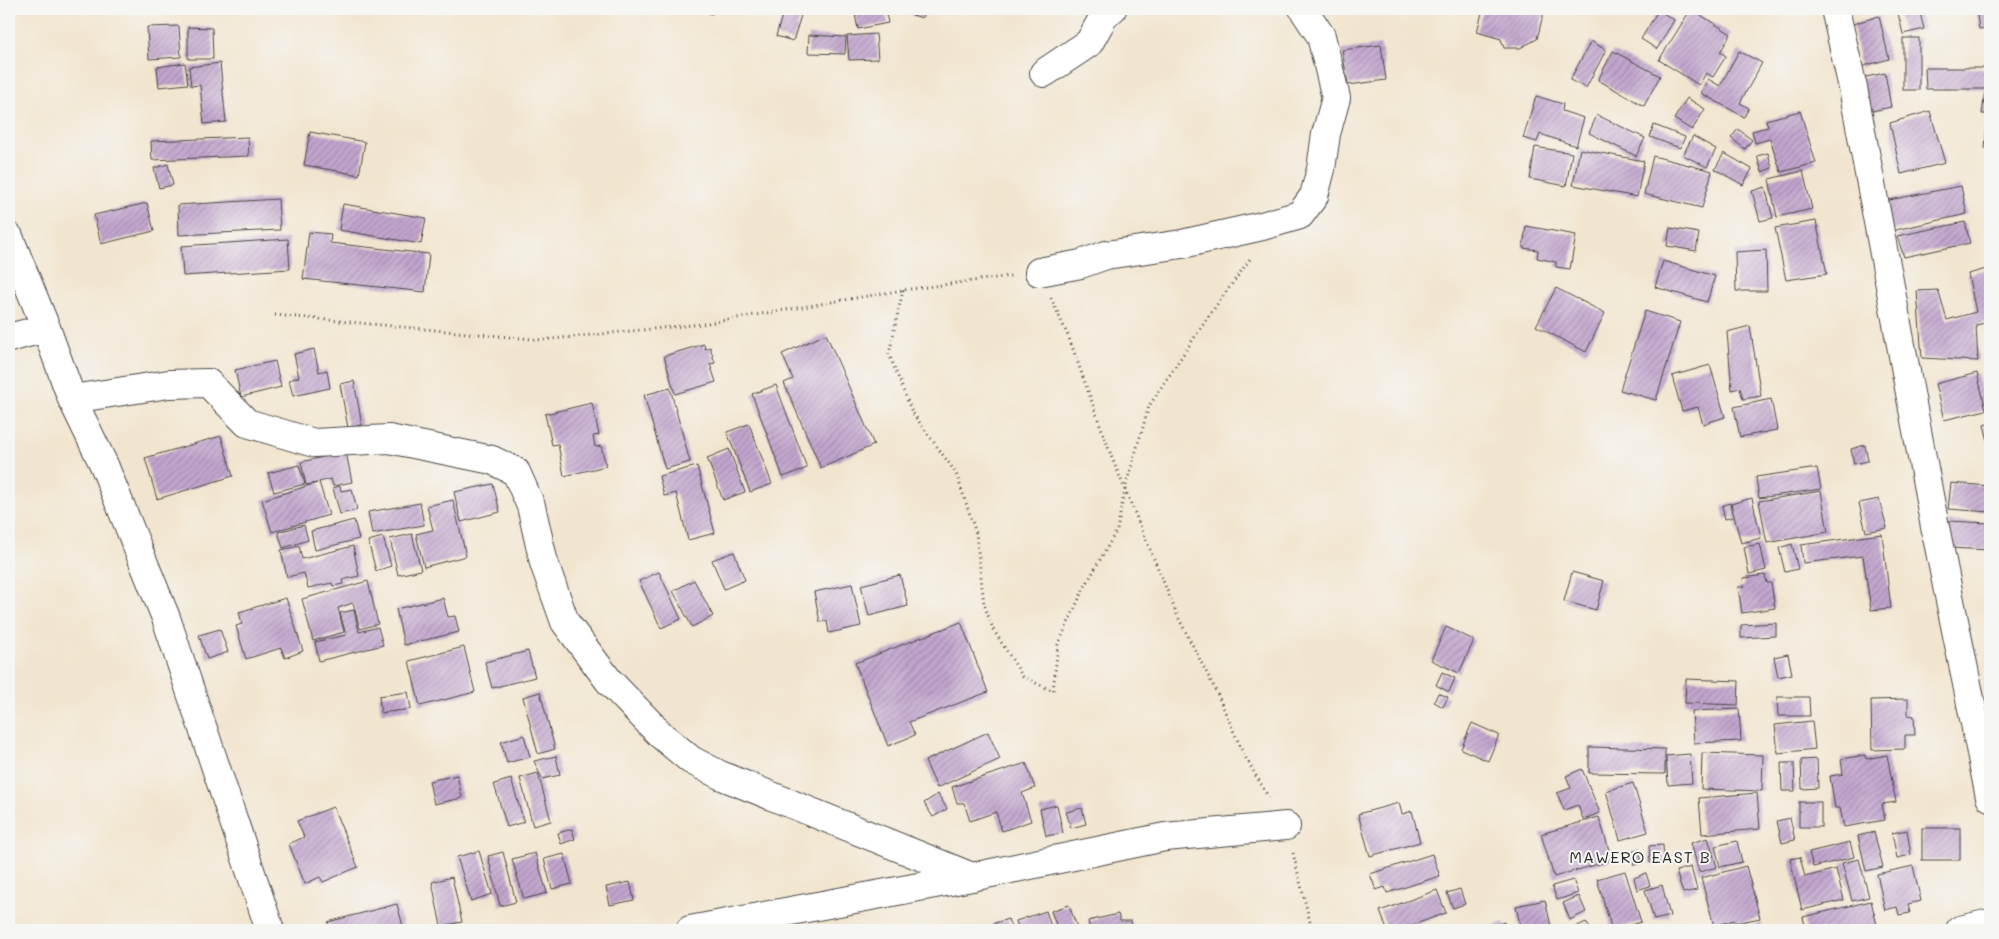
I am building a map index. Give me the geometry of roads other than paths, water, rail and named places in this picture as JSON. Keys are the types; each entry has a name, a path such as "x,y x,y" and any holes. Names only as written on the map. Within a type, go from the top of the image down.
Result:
{"street":[{"path":"1044,72 1089,43 1104,16 1112,9"},
{"path":"1039,272 1081,264 1106,255 1182,244 1262,226 1300,214 1314,196 1321,168 1326,134 1336,98 1321,36 1303,9"},
{"path":"1835,9 1853,88 1935,527 1990,797"},
{"path":"9,237 46,328 72,399 104,465 166,618 270,930"},
{"path":"9,338 46,328"},
{"path":"72,399 169,384 208,383 247,423 314,443 388,439 492,460 516,472 531,506 544,563 565,622 609,681 660,735 691,760 720,775 972,876"},
{"path":"690,930 1165,837 1286,826"},
{"path":"1960,930 1990,923"}],"district":[{"name":"MAWERO EAST B","path":"1640,857"}]}
